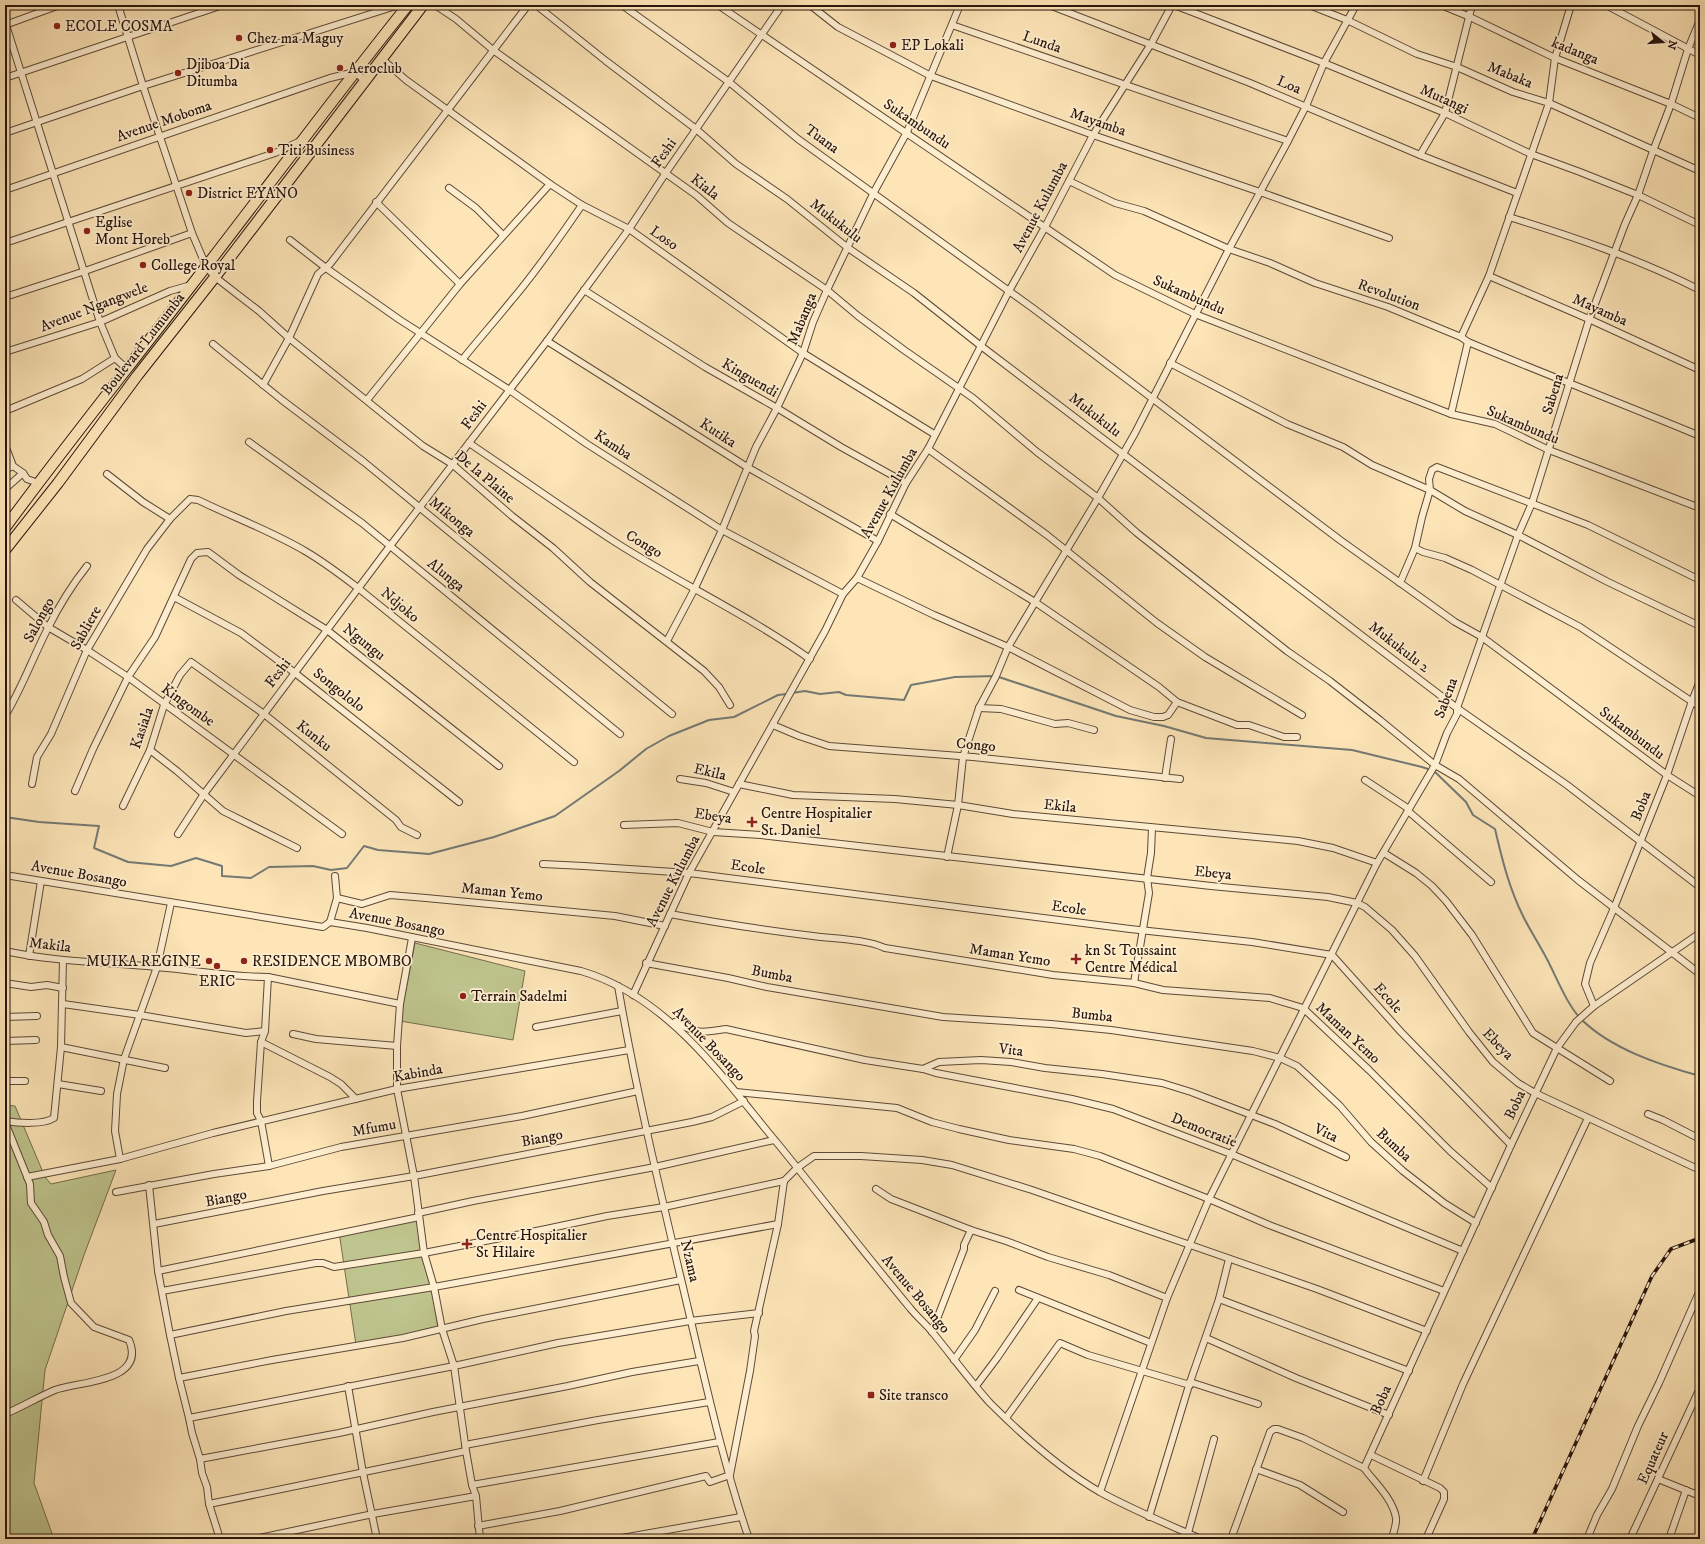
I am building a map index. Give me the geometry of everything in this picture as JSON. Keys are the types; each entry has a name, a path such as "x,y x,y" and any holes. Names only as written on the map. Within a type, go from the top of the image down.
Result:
{"highway":[{"name":"Boulevard Lumumba","path":"5,528 354,72 408,5"},
{"name":"Boulevard Lumumba","path":"5,550 58,483 137,376 291,178 421,5"},
{"path":"279,170 291,178"},
{"path":"45,474 58,483"}],"street":[{"path":"60,5 5,25 22,72 100,322 115,358 127,369"},
{"name":"De la Plaine","path":"118,5 143,86 192,232 206,266 215,277 259,311 289,338 424,446 452,464 512,516 553,548 590,582 704,671 720,687 730,705"},
{"path":"5,78 223,5"},
{"path":"5,133 143,86 399,5"},
{"name":"Kiala","path":"435,5 456,19 493,50 696,195 728,223 827,290 858,316 973,398 1037,452 1098,498 1137,533 1287,651 1342,690 1435,765 1459,779 1486,800 1578,880 1700,974"},
{"path":"263,385 289,338 318,274 326,268 528,5"},
{"name":"Mukukulu","path":"536,5 606,61 696,129 736,164 787,199 848,248 914,293 981,346 1123,453"},
{"name":"Tuana","path":"622,5 728,82 798,139 874,192 1009,291"},
{"name":"Sukambundu","path":"718,5 907,132 1115,275 1194,314 1451,414 1495,424 1549,450 1700,508"},
{"name":"Feshi","path":"178,834 204,794 358,588 469,443 508,389 547,341 629,229 665,174 782,5"},
{"name":"Mayamba","path":"810,5 838,27 931,76 1093,135 1389,238"},
{"name":"Mabanga","path":"667,641 694,590 722,530 747,467 803,353 813,322 827,290 874,192 907,132 960,5"},
{"name":"Loa","path":"1049,5 1306,106 1420,155 1517,193"},
{"name":"Avenue Kulumba","path":"633,995 689,873 810,659 843,594 857,578 878,541 906,483 928,449 934,434 1009,291 1045,227 1093,135 1173,5"},
{"name":"Mutangi","path":"1173,5 1324,63 1445,113 1532,154 1638,195 1700,225"},
{"name":"Mabaka","path":"1309,5 1347,20 1417,54 1457,67 1513,92 1549,103 1700,171"},
{"path":"947,857 958,805 963,757 979,708 996,676 1008,647 1098,498 1153,398 1194,314 1288,141 1306,106 1324,63 1356,5"},
{"name":"kadanga","path":"1441,5 1470,17 1555,58 1671,104 1700,118"},
{"path":"1420,155 1445,113 1472,5"},
{"path":"1461,337 1489,276 1549,103 1555,58 1571,5"},
{"path":"1606,5 1700,55"},
{"name":"Sabena","path":"1100,1492 1151,1343 1189,1244 1209,1199 1280,1058 1303,1008 1332,955 1377,863 1431,774 1456,714 1518,535 1532,503 1589,320 1614,251 1638,195 1671,104 1688,49 1700,20"},
{"name":"Lunda","path":"952,25 1288,141"},
{"name":"Loso","path":"382,58 406,80 550,184 582,205 629,229 803,353 934,434"},
{"path":"354,72 364,80"},
{"name":"Avenue Moboma","path":"5,190 307,85 354,72"},
{"path":"5,243 275,153 302,140"},
{"name":"Revolution","path":"1069,181 1115,203 1144,211 1228,249 1270,263 1315,284 1388,307 1461,337 1468,342 1570,382 1700,436"},
{"path":"367,400 460,284 550,184"},
{"path":"450,188 476,208 503,235"},
{"path":"376,202 460,284"},
{"path":"462,360 485,330 512,301 582,205"},
{"path":"1509,217 1561,232 1614,251 1700,290"},
{"path":"5,297 85,272 192,232"},
{"name":"Kamba","path":"290,240 326,268 420,334 508,389 588,444 722,530 843,594"},
{"name":"Mayamba","path":"1489,276 1700,370"},
{"name":"Avenue Ngangwele","path":"5,352 100,322 170,291 192,285"},
{"name":"Kinguendi","path":"584,290 704,367 906,483"},
{"name":"Sukambundu","path":"1009,291 1153,398 1238,464 1400,583 1455,622 1482,637 1667,775 1700,796"},
{"name":"Kutika","path":"547,341 747,467 878,541"},
{"path":"1451,414 1468,342"},
{"name":"Mikonga","path":"213,344 263,385 420,507 672,714"},
{"path":"5,411 82,380 115,358"},
{"path":"1170,363 1287,424 1343,447 1372,465 1430,490 1465,511 1518,535 1608,582 1700,626"},
{"name":"Alunga","path":"249,442 362,523 620,734"},
{"name":"Congo","path":"469,443 615,542 694,590 782,640 810,659"},
{"path":"5,445 13,466 27,479 38,483"},
{"path":"928,449 1067,550 1157,622 1205,657 1302,715"},
{"name":"Mukukulu 2","path":"1123,453 1457,708 1567,785 1700,887"},
{"path":"5,470 13,466"},
{"path":"1400,583 1415,548 1430,490 1429,479 1432,470 1437,467 1593,528 1700,580"},
{"path":"5,489 22,473"},
{"path":"107,474 143,502 170,519"},
{"name":"Sabliere","path":"32,784 37,757 51,734 87,650 147,549 170,519 190,499"},
{"name":"Ndjoko","path":"190,499 205,504 305,551 358,588 574,762"},
{"path":"890,514 1035,602 1159,687 1177,702 1237,725 1249,725 1284,737 1297,737"},
{"path":"1415,548 1423,552 1446,558 1580,627 1700,707"},
{"name":"Ngungu","path":"174,597 191,559 197,553 204,552 211,554 239,575 327,630 499,766"},
{"name":"Salongo","path":"5,716 16,698 48,628 75,581 86,566"},
{"path":"857,578 934,615 1008,647 1130,710 1154,717 1163,717 1168,715 1177,702"},
{"path":"75,791 93,749 128,677 155,638 174,597"},
{"name":"Songololo","path":"174,597 241,633 295,672 459,802"},
{"name":"Kingombe","path":"16,600 48,628 87,650 128,677 164,705 234,754 342,834"},
{"name":"Kasiala","path":"123,806 150,750 164,705 180,675 191,662"},
{"name":"Kunku","path":"191,662 264,714 396,820 401,827 417,835"},
{"name":"Boba","path":"1364,1468 1511,1145 1557,1048 1576,1022 1594,1006 1585,984 1595,949 1614,908 1667,775 1700,681"},
{"path":"979,708 1001,709 1055,724 1068,723 1094,730"},
{"name":"Congo","path":"773,725 829,746 963,757 1180,779"},
{"path":"1165,778 1171,739"},
{"path":"150,750 223,811 297,848"},
{"name":"Ekila","path":"680,779 706,783 734,792"},
{"path":"1365,780 1408,810 1491,882"},
{"name":"Ekila","path":"739,784 793,795 895,799 958,805 1013,814 1298,841 1333,848 1377,863"},
{"name":"Ebeya","path":"624,825 678,823 713,832 761,835 1211,886 1328,897 1357,903 1377,916 1392,930 1415,956 1464,1026 1493,1062 1518,1083 1535,1093 1700,1170"},
{"path":"1134,983 1149,893 1147,878 1151,853 1152,828"},
{"path":"1384,853 1416,873 1446,900 1472,934 1533,1033 1610,1081"},
{"name":"Ecole","path":"543,864 689,873 1142,931 1252,942 1332,955 1401,1032 1511,1145"},
{"name":"Avenue Bosango","path":"5,875 323,927 330,922 581,971 618,986 667,1018 736,1092 912,1310 976,1386 1024,1436 1070,1473 1100,1492 1149,1517 1201,1539"},
{"path":"330,922 337,898 336,876"},
{"path":"29,956 41,881"},
{"name":"Maman Yemo","path":"337,898 362,904 390,895 615,916 665,926"},
{"path":"120,1159 115,1130 117,1094 124,1059 157,967 171,903"},
{"name":"Maman Yemo","path":"670,914 744,927 841,940 873,942 885,948 1053,975 1134,983 1164,990 1270,998 1303,1008 1369,1070 1450,1151 1492,1188"},
{"path":"1594,1006 1700,933"},
{"path":"412,938 400,1004 397,1046 397,1089 414,1176 424,1253 434,1287 442,1329 454,1366 465,1448 472,1485 476,1496 480,1539"},
{"name":"Makila","path":"5,951 29,956 63,960 157,967 246,977 268,976 400,1004"},
{"path":"5,1414 56,1390 76,1384 99,1381 119,1374 130,1364 132,1355 129,1340 94,1327 72,1302 64,1277 60,1256 48,1235 44,1222 31,1203 30,1184 5,1121 32,1122 51,1120 54,1118 61,1046 63,960"},
{"name":"Bumba","path":"646,964 728,978 767,987 943,1017 1051,1024 1111,1030 1252,1051 1280,1058 1297,1066 1307,1074 1340,1106 1371,1142 1403,1171 1444,1203 1476,1223"},
{"path":"268,976 265,1031 261,1042 257,1101 269,1166"},
{"path":"5,983 31,987 47,985 63,988"},
{"name":"Nzama","path":"618,986 629,1050 646,1131 699,1361 719,1442 749,1539"},
{"path":"63,1004 246,1033 265,1031"},
{"path":"536,1027 622,1011"},
{"path":"5,1017 37,1016"},
{"name":"Vita","path":"667,1018 691,1031 703,1032 726,1029 865,1060 923,1069 939,1062 981,1060 1010,1062 1045,1068 1102,1074 1175,1087 1300,1134 1346,1156"},
{"path":"294,1034 316,1039 397,1046"},
{"path":"5,1041 36,1040"},
{"path":"261,1042 330,1077 341,1084 356,1099"},
{"path":"61,1046 93,1054 165,1068"},
{"name":"Kabinda","path":"27,1178 120,1159 213,1133 397,1089 629,1050"},
{"name":"Democratie","path":"923,1069 936,1073 1072,1099 1113,1109 1231,1154 1463,1251"},
{"path":"5,1081 25,1082"},
{"path":"58,1084 101,1091"},
{"name":"Mfumu","path":"116,1192 150,1185 269,1166 341,1147 522,1116 638,1091"},
{"path":"736,1092 897,1108 932,1122 959,1130 1009,1140 1074,1149 1100,1156 1209,1199 1262,1222 1444,1291"},
{"name":"Biango","path":"154,1224 646,1131 712,1117 744,1101"},
{"path":"1648,1114 1700,1139"},
{"path":"1423,1480 1463,1384 1588,1118"},
{"path":"158,1271 418,1215 473,1201 655,1167 774,1140"},
{"path":"162,1291 312,1263 322,1263 334,1267 424,1253 546,1230 607,1216 664,1207 784,1181 797,1168 814,1156 860,1156 938,1161 1032,1190 1189,1244 1427,1330"},
{"path":"478,1526 560,1511 706,1476 710,1482 730,1476 750,1371 755,1336 754,1331 778,1224 784,1181"},
{"path":"150,1185 158,1271 170,1335 192,1433 207,1488 209,1504 220,1539"},
{"path":"876,1189 891,1199 971,1230 1006,1241 1048,1257 1109,1275 1168,1298"},
{"path":"170,1335 286,1311 434,1287 778,1224"},
{"path":"932,1332 971,1230"},
{"path":"1149,1517 1190,1383 1219,1299 1229,1259"},
{"path":"179,1378 272,1360 386,1342 442,1329 681,1280"},
{"path":"954,1360 975,1330 996,1290"},
{"path":"1019,1290 1151,1343"},
{"path":"1587,1539 1597,1515 1612,1489 1638,1426 1659,1383 1700,1290"},
{"path":"976,1386 998,1358 1038,1298"},
{"path":"1219,1299 1408,1371"},
{"path":"189,1418 454,1366 558,1343 690,1321 758,1313"},
{"path":"1206,1338 1296,1378 1389,1415"},
{"path":"1006,1418 1060,1343 1088,1355 1141,1371 1190,1383 1258,1404"},
{"path":"200,1459 356,1429 632,1372 699,1361"},
{"path":"348,1386 363,1473 373,1514 377,1539"},
{"name":"Equateur","path":"1630,1539 1700,1388"},
{"path":"209,1504 363,1473 465,1448 598,1420 709,1402"},
{"path":"1231,1539 1270,1432 1274,1429 1278,1429 1303,1438 1364,1468 1389,1500 1393,1509 1396,1518 1392,1539"},
{"path":"1188,1533 1214,1439"},
{"path":"472,1485 719,1442"},
{"path":"1371,1455 1440,1488 1444,1492 1444,1499 1426,1539"},
{"path":"1256,1469 1300,1485 1343,1512"},
{"path":"1658,1479 1700,1496"},
{"path":"1669,1539 1686,1490"},
{"path":"254,1539 373,1514 476,1496"},
{"path":"616,1539 741,1517"}],"green space":[{"name":"Terrain Sadelmi","path":"415,943 525,971 513,1040 400,1021"},
{"path":"5,1105 15,1106 45,1177 51,1184 116,1170 84,1255 45,1370 34,1483 54,1539 5,1539"},
{"path":"422,1215 438,1328 356,1345 339,1232"}],"waterway":[{"path":"792,693 805,691 820,694 839,692 846,695 904,700 911,685 955,677 996,676 1116,716 1164,726 1206,738 1352,750 1434,771 1466,802 1473,815 1495,829 1506,873 1518,905 1567,1000 1576,1014 1593,1030 1621,1047 1637,1055 1669,1067 1700,1076"},
{"path":"5,817 39,822 99,826 94,848 128,862 171,866 196,858 222,866 222,876 251,878 269,867 313,866 331,870 347,868 364,846 378,850 429,854 494,837 555,816 619,771 646,749 669,736 709,720 734,717 778,695 787,694"}],"railway":[{"path":"1532,1539 1652,1276 1671,1249 1700,1238"}],"place":[{"name":"ECOLE COSMA","path":"57,26"},
{"name":"Chez ma Maguy","path":"239,38"},
{"name":"EP Lokali","path":"893,45"},
{"name":"Aeroclub","path":"340,68"},
{"name":"Djiboa Dia Ditumba","path":"178,73"},
{"name":"Titi Business","path":"270,150"},
{"name":"District EYANO","path":"189,193"},
{"name":"Eglise Mont Horeb","path":"87,231"},
{"name":"College Royal","path":"143,265"},
{"name":"Centre Hospitalier St. Daniel","path":"752,822"},
{"name":"kn St Toussaint Centre Médical","path":"1076,959"},
{"name":"MUIKA REGINE","path":"209,961"},
{"name":"RESIDENCE MBOMBO","path":"244,961"},
{"name":"ERIC","path":"217,966"},
{"name":"Terrain Sadelmi","path":"463,996"},
{"name":"Centre Hospitalier St Hilaire","path":"467,1244"},
{"name":"Site transco","path":"871,1395"}]}
